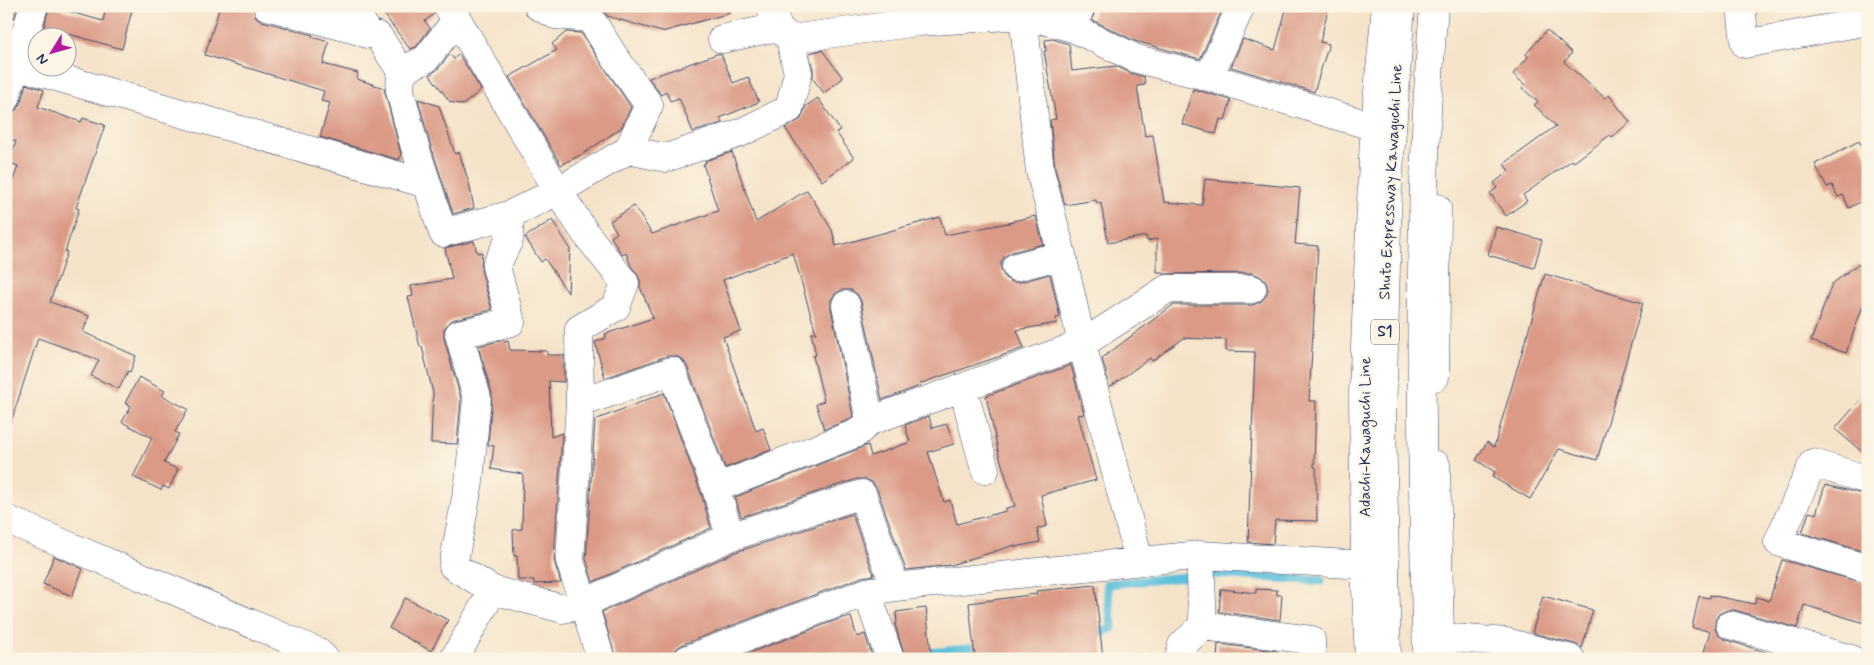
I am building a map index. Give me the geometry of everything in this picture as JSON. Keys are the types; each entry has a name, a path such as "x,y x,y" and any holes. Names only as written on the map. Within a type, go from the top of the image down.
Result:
{"main road":[{"path":"6,98 34,6"},
{"path":"266,6 378,36 401,71 400,91 414,144 443,233 510,215 558,191 628,150 649,105 614,56 593,12 555,15 538,6"},
{"path":"355,6 367,34"},
{"path":"1209,77 1241,6"},
{"name":"Adachi-Kawaguchi Line","path":"1369,659 1365,565 1363,393 1375,127 1386,6"},
{"name":"Shuto Expressway Kawaguchi Line","path":"1387,659 1382,422 1388,185 1402,6"},
{"name":"Shuto Expressway Kawaguchi Line","path":"1434,6 1428,71 1421,277 1437,652"},
{"path":"1445,6 1437,159 1435,391 1437,652 1506,642 1571,659"},
{"path":"1741,6 1745,44 1868,21"},
{"path":"401,71 426,59 452,13 558,191 586,234 625,283 616,307 579,329 580,403 570,561 582,604 601,659"},
{"path":"722,39 779,24 918,22 1023,16 1077,17 1136,59 1209,77 1375,127"},
{"path":"1023,16 1040,171 1062,255 1082,344 1140,560"},
{"path":"628,150 666,158 740,133 789,109 798,73 779,24"},
{"path":"15,65 427,184"},
{"path":"510,215 508,240 496,266 511,322 459,334 477,398 469,482 453,566 492,590 563,610 582,604 730,537 862,494 895,586"},
{"path":"1016,268 1062,255"},
{"path":"716,488 857,434 870,421 1082,344 1167,288 1252,289"},
{"path":"846,305 870,421"},
{"path":"580,403 672,370 716,488 730,537"},
{"path":"963,388 985,470"},
{"path":"1868,480 1813,463 1778,542 1868,570"},
{"path":"6,519 318,652 325,659"},
{"path":"688,659 867,592 895,586 1200,554 1365,565"},
{"path":"1200,554 1203,626"},
{"path":"454,659 492,590"},
{"path":"867,592 890,659"},
{"path":"1179,659 1182,645 1203,626 1311,640 1312,659"},
{"path":"1730,626 1851,659"}],"building":[{"path":"6,6 18,6 14,18 6,16"},
{"path":"49,6 103,21 106,6 133,6 122,49 78,37 78,28 44,27"},
{"path":"220,6 252,6 256,17 262,21 313,35 312,37 329,42 323,64 358,73 357,79 384,88 401,154 399,160 320,137 330,103 321,101 324,91 205,55"},
{"path":"378,6 432,6 434,14 425,21 430,28 416,47 410,49"},
{"path":"600,6 729,6 730,13 662,32 607,16"},
{"path":"1096,6 1224,6 1200,59 1135,41 1092,20"},
{"path":"1287,6 1329,6 1320,42 1329,44 1314,92 1231,67 1243,39 1275,50"},
{"path":"1547,30 1572,53 1564,62 1605,98 1609,95 1630,122 1612,137 1610,135 1574,162 1572,160 1523,195 1527,201 1506,216 1490,193 1497,188 1494,183 1509,171 1504,164 1556,126 1534,105 1538,102 1522,88 1525,85 1513,74 1528,57 1526,54"},
{"path":"566,32 581,33 631,107 621,128 586,152 561,165 509,77 557,50 552,44"},
{"path":"1053,39 1069,44 1072,71 1116,66 1144,77 1145,85 1137,86 1145,136 1153,135 1164,202 1202,205 1205,179 1300,188 1295,244 1318,246 1309,401 1316,401 1314,467 1316,467 1317,521 1275,520 1273,544 1248,542 1255,352 1226,351 1226,340 1184,338 1152,361 1150,358 1110,387 1102,358 1173,305 1252,305 1260,302 1266,296 1268,289 1266,282 1260,276 1252,273 1163,274 1163,272 1157,272 1157,239 1147,241 1146,236 1108,243 1101,203 1097,204 1096,200 1065,205 1055,168 1050,120 1056,119 1044,51 1046,51 1045,40"},
{"path":"822,50 843,78 824,93 813,79 813,69 809,53"},
{"path":"450,54 454,59 459,54 481,90 463,105 450,102 430,75 438,69"},
{"path":"721,54 733,83 748,77 759,102 720,118 722,123 693,132 679,98 670,101 666,91 661,95 649,78"},
{"path":"26,84 44,90 38,107 81,122 83,118 105,125 76,208 79,209 50,302 89,316 83,332 136,356 130,372 128,371 119,389 91,376 99,360 38,338 11,422 6,422 6,200 18,166 9,163 16,141 6,140 6,113 17,109"},
{"path":"1193,89 1231,100 1225,120 1220,119 1216,134 1182,124"},
{"path":"818,98 840,130 836,132 854,158 822,181 785,128 801,119 806,106"},
{"path":"418,99 439,106 455,154 459,152 469,183 474,208 453,214"},
{"path":"1859,141 1868,158 1868,198 1849,208 1843,195 1838,197 1832,185 1827,187 1815,164"},
{"path":"732,152 756,222 807,190 832,230 836,246 940,217 945,235 1036,216 1043,244 1012,252 1005,256 1001,262 1001,270 1005,278 1012,282 1020,282 1050,274 1060,317 1056,318 1057,323 1017,330 1024,348 919,384 920,386 882,400 861,301 857,294 851,290 842,290 835,294 831,300 831,308 853,416 849,420 824,429 816,404 824,401 813,356 816,355 811,333 816,333 793,253 723,280 741,331 723,337 756,431 763,428 771,450 725,468 687,366 682,359 675,356 667,356 605,378 595,342 606,338 605,334 653,318 640,287 640,280 637,274 631,266 626,253 622,255 611,237 617,233 610,221 634,206 652,234 718,211 703,164 706,163 705,161"},
{"path":"552,220 570,248 568,293 545,259 541,262 525,237"},
{"path":"1496,227 1542,240 1534,268 1488,255"},
{"path":"474,241 477,253 482,252 481,270 492,310 455,319 449,322 444,329 444,338 461,399 457,444 431,443 433,393 408,297 413,296 411,286 452,279 445,248"},
{"path":"1858,264 1868,277 1868,300 1864,303 1846,353 1811,341 1832,284"},
{"path":"1545,274 1643,303 1597,460 1559,449 1530,499 1492,477 1495,472 1476,460 1487,442 1494,447"},
{"path":"504,340 504,342 508,341 510,350 547,351 547,355 564,355 564,382 549,381 551,437 562,433 554,560 561,583 534,584 534,580 518,580 517,556 514,556 513,530 522,529 523,474 491,469 494,446 488,445 492,394 478,346"},
{"path":"1071,365 1084,414 1078,415 1096,480 1041,495 1047,526 1037,529 1040,542 1015,547 1015,545 951,565 906,570 877,489 872,482 865,479 857,479 741,517 735,497 868,445 871,456 910,442 905,425 929,416 932,428 947,424 954,444 928,452 944,502 950,500 957,524 1006,511 1006,508 1015,506 999,455 986,396"},
{"path":"139,377 165,391 162,396 188,409 175,432 179,434 164,463 178,469 169,489 163,486 161,490 133,477 152,438 122,422 131,406 125,403"},
{"path":"1868,391 1868,457 1835,429"},
{"path":"664,393 701,493 711,528 593,582 586,559 595,420"},
{"path":"1825,485 1868,495 1868,553 1802,533 1809,512 1816,514"},
{"path":"852,514 874,575 862,577 683,644 676,649 673,659 616,659 602,612 736,552"},
{"path":"54,556 83,569 72,596 43,584"},
{"path":"1782,560 1868,584 1868,624 1804,605 1797,628 1734,610 1727,610 1719,614 1715,620 1715,629 1719,636 1726,640 1788,659 1702,659 1710,631 1692,628 1699,596 1710,598 1710,595 1755,604 1757,597 1769,601"},
{"path":"1095,585 1103,659 975,659 969,603 1037,594 1036,591"},
{"path":"1221,589 1256,593 1256,589 1277,590 1277,595 1282,595 1280,620 1219,612"},
{"path":"1543,596 1593,610 1582,648 1575,644 1532,633"},
{"path":"405,598 448,620 431,651 389,628"},
{"path":"926,608 932,659 905,659 895,624 897,623 896,612"},
{"path":"851,617 857,637 865,634 873,659 733,659 842,618"},
{"path":"1218,644 1277,651 1276,659 1217,659"}],"waterway":[{"path":"1088,634 1112,628 1107,584 1218,574 1321,581"},
{"path":"920,654 984,647"}]}
